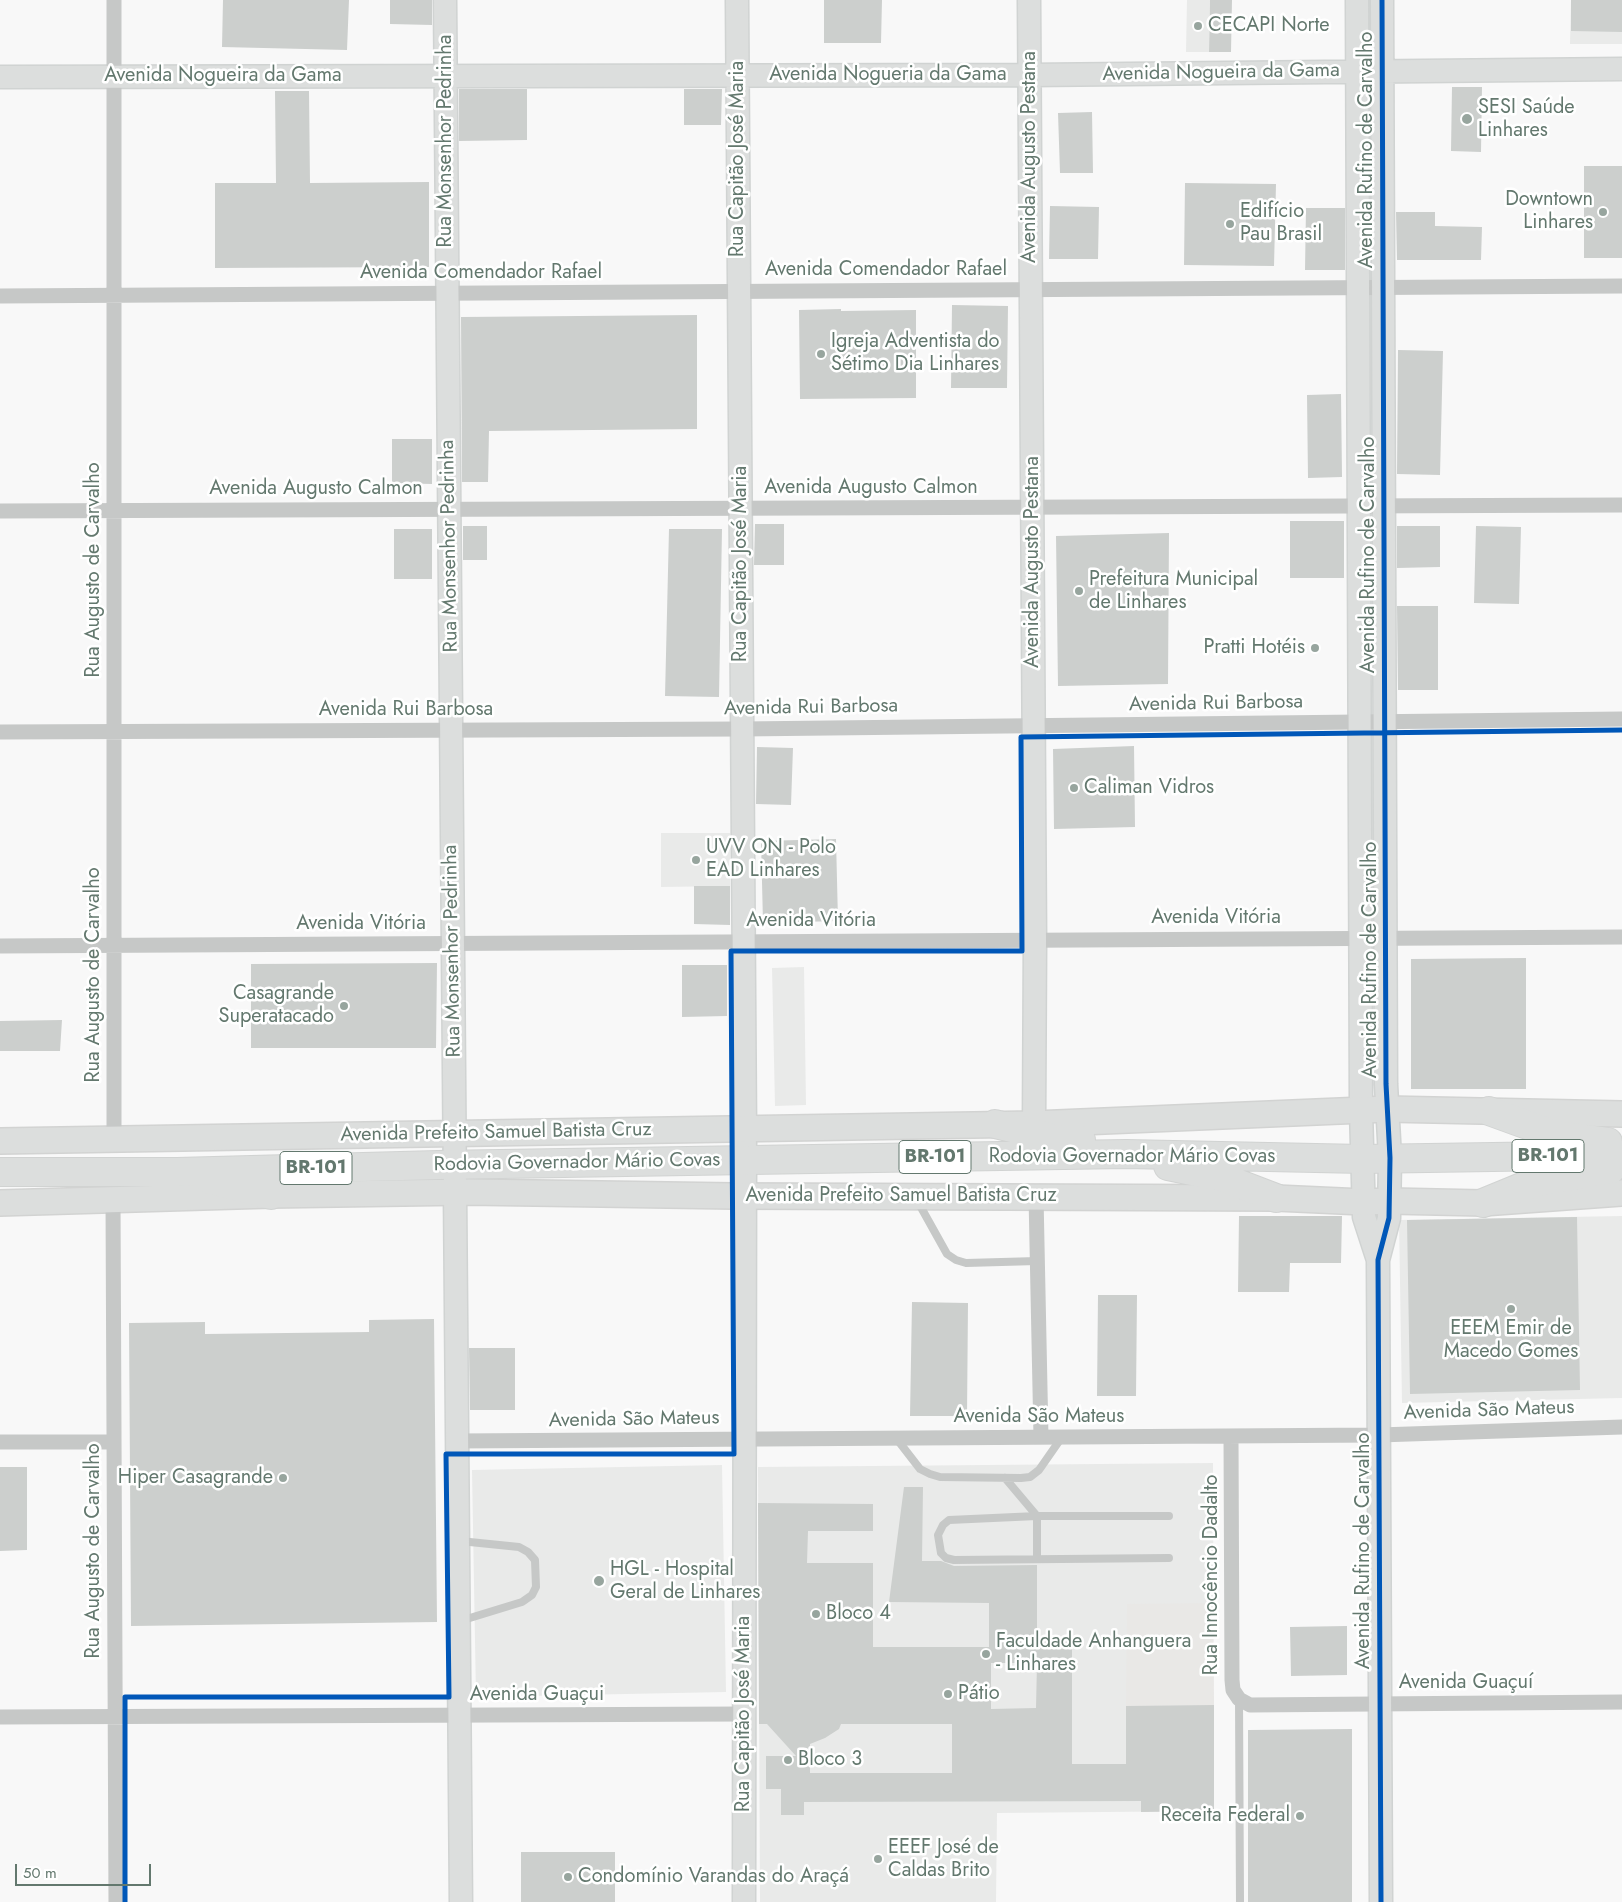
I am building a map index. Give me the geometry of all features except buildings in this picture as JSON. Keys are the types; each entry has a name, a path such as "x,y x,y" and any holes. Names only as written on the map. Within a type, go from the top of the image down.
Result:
{"highway":[{"path":"1489,1111 1555,1134 1622,1143"},
{"path":"995,1124 1061,1140 1125,1141 1186,1154"},
{"path":"1126,1154 1176,1168 1222,1177 1276,1198"},
{"name":"Rodovia Governador Mário Covas","path":"0,1172 177,1172 455,1165 1126,1154 1376,1158"},
{"name":"BR-101","path":"1376,1158 1622,1155"},
{"path":"1482,1203 1522,1187 1548,1180 1622,1167"},
{"path":"177,1172 271,1195"}],"main road":[{"name":"Avenida Prefeito Samuel Batista Cruz","path":"0,1141 1034,1124 1387,1109 1622,1114"},
{"name":"Avenida Prefeito Samuel Batista Cruz","path":"0,1203 455,1192 745,1196 1276,1198 1363,1202 1482,1203 1622,1193"}],"street":[{"name":"Rua Augusto de Carvalho","path":"114,0 114,1140"},
{"name":"Rua Monsenhor Pedrinha","path":"445,0 461,1902"},
{"name":"Rua Capitão José Maria","path":"737,0 745,1129 744,1902"},
{"name":"Avenida Augusto Pestana","path":"1029,0 1035,940 1034,1124"},
{"name":"Avenida Rufino de Carvalho","path":"1357,0 1361,1110 1390,1201 1389,1218 1378,1260 1381,1902"},
{"name":"Avenida Rufino de Carvalho","path":"1376,1158 1387,1109 1382,0"},
{"name":"Avenida Nogueira da Gama","path":"1030,75 1622,69"},
{"name":"Avenida Nogueira da Gama","path":"0,77 446,75"},
{"name":"Avenida Nogueria da Gama","path":"446,75 1030,75"},
{"name":"Avenida Comendador Rafael","path":"0,296 1622,286"},
{"name":"Avenida Augusto Calmon","path":"0,511 1622,505"},
{"name":"Avenida Rui Barbosa","path":"0,732 742,729 1622,719"},
{"name":"Avenida Vitória","path":"0,946 1622,936"},
{"path":"1376,1158 1363,1202 1364,1217 1378,1260"},
{"path":"1036,1196 1041,1437"},
{"name":"Rua Augusto de Carvalho","path":"113,1199 116,1902"},
{"name":"Avenida São Mateus","path":"457,1441 1378,1435 1622,1427"},
{"name":"Rua Innocêncio Dadalto","path":"1231,1436 1232,1680 1233,1690 1245,1702"},
{"path":"0,1442 114,1442"},
{"name":"Avenida Guaçuí","path":"1245,1702 1380,1704 1622,1702"},
{"name":"Avenida Guaçui","path":"0,1717 744,1714"}],"lane":[{"path":"914,1196 947,1254 956,1260 966,1263 1037,1261"},
{"path":"896,1438 920,1469 930,1474 940,1477 1005,1478 1030,1477 1039,1470 1062,1437"},
{"path":"1005,1478 1037,1516 1037,1559"},
{"path":"1168,1558 954,1560 946,1558 941,1553 938,1535 943,1525 949,1520 1037,1516 1169,1516"},
{"path":"458,1541 519,1547 528,1552 535,1560 536,1587 532,1595 522,1602 458,1621"},
{"path":"1240,1902 1245,1702"}],"shaded area":[{"name":"CECAPI Norte","path":"1187,0 1210,0 1209,52 1186,52"},
{"path":"1571,0 1622,0 1622,44 1570,44"},
{"name":"UVV ON - Polo EAD Linhares","path":"661,833 730,833 730,886 661,887"},
{"path":"804,967 806,1105 775,1106 772,968"},
{"name":"EEEM Emir de Macedo Gomes","path":"1622,1216 1622,1398 1402,1403 1399,1220"},
{"name":"Faculdade Anhanguera - Linhares","path":"1213,1463 1214,1811 997,1813 996,1902 760,1902 758,1467"},
{"name":"HGL - Hospital Geral de Linhares","path":"722,1465 726,1692 476,1697 472,1470"},
{"path":"1213,1603 1214,1705 1126,1706 1127,1604"}],"cycle path":[{"path":"1381,1902 1378,1260 1389,1218 1390,1158 1386,1084 1382,0"},
{"path":"125,1902 125,1697 449,1697 446,1454 734,1454 731,951 1022,951 1021,737 1622,730"}],"place":[{"name":"CECAPI Norte","path":"1198,26"},
{"name":"SESI Saúde Linhares","path":"1467,119"},
{"name":"Downtown Linhares","path":"1603,212"},
{"name":"Edifício Pau Brasil","path":"1230,224"},
{"name":"Igreja Adventista do Sétimo Dia Linhares","path":"821,354"},
{"name":"Prefeitura Municipal de Linhares","path":"1079,591"},
{"name":"Pratti Hotéis","path":"1315,648"},
{"name":"Caliman Vidros","path":"1074,788"},
{"name":"UVV ON - Polo EAD Linhares","path":"696,860"},
{"name":"Casagrande Superatacado","path":"344,1006"},
{"name":"EEEM Emir de Macedo Gomes","path":"1511,1309"},
{"name":"Hiper Casagrande","path":"283,1478"},
{"name":"HGL - Hospital Geral de Linhares","path":"599,1581"},
{"name":"Bloco 4","path":"816,1614"},
{"name":"Faculdade Anhanguera - Linhares","path":"986,1654"},
{"name":"Pátio","path":"948,1694"},
{"name":"Bloco 3","path":"788,1760"},
{"name":"Receita Federal","path":"1300,1816"},
{"name":"EEEF José de Caldas Brito","path":"878,1859"},
{"name":"Condomínio Varandas do Araçá","path":"568,1877"}]}
